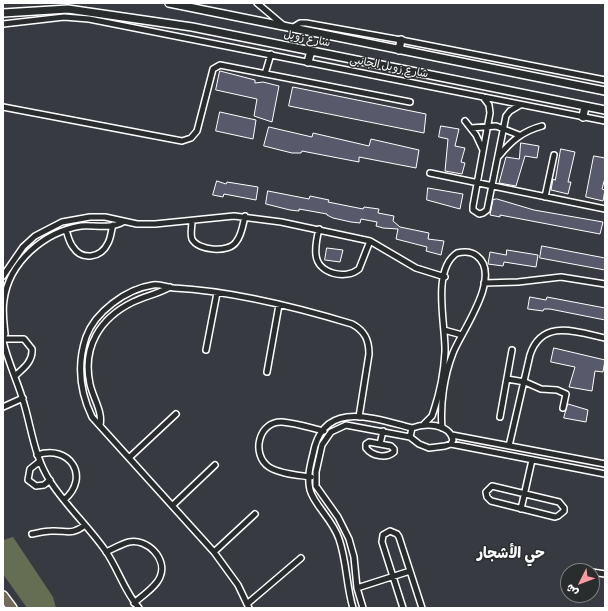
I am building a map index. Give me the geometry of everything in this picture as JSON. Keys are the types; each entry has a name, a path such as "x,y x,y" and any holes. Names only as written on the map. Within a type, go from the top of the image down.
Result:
{"highway":[{"path":"3,596 12,608"}],"main road":[{"name":"شارع زويل","path":"169,3 183,4 292,28 605,91"},
{"name":"شارع زويل","path":"3,13 48,6 82,7 192,27 605,110"},
{"path":"399,50 401,40"},
{"path":"308,62 311,51"},
{"path":"583,117 585,106"}],"street":[{"path":"257,3 284,26"},
{"name":"شارع زويل الجانبى","path":"3,24 64,17 89,19 482,96 605,122"},
{"path":"292,28 297,24 306,23 605,80"},
{"path":"265,74 271,54"},
{"path":"3,107 182,141 191,138 197,131 214,68 220,65 410,102"},
{"path":"482,96 488,102 490,109 473,208 479,214 484,213 487,210 506,116 510,111 521,105"},
{"path":"465,121 471,128 483,151"},
{"path":"471,128 488,126 504,128 519,135"},
{"path":"498,156 507,145 519,135 542,126"},
{"path":"545,197 554,154"},
{"path":"430,173 605,209"},
{"path":"192,221 191,234 194,243 221,250 227,249 236,242 245,216"},
{"path":"3,276 23,247 49,228 62,222 90,217 110,217 123,222 155,224 192,221 211,217 245,216 318,229 370,241 416,268 444,277"},
{"path":"123,222 113,225 81,226 66,230 39,244 21,261 12,274 4,300 5,334 3,339 5,358 16,375 37,455 40,461 50,480 64,500 106,552 134,603 139,608"},
{"path":"66,230 73,248 80,254 89,257 97,255 106,247 113,225"},
{"path":"318,229 316,249 318,261 328,271 334,274 348,274 359,269 370,241"},
{"path":"353,608 349,592 345,558 339,538 328,517 312,494 308,477 314,444 322,430 334,420 342,416 359,417 412,428 424,424 432,416 444,362 444,330 441,304 447,263 457,253 469,252 480,258 486,270 484,283 474,314 453,352 448,370 441,411 442,428"},
{"path":"484,283 518,282 561,277 605,284"},
{"path":"301,558 248,606 238,585 214,552 130,457 92,417 86,401 80,372 84,344 89,329 108,308 119,299 146,286 154,285 217,292 279,305 352,324 364,332 367,338 369,354 359,417"},
{"path":"100,425 101,416 94,401 89,376 91,350 96,333 118,310 170,287"},
{"path":"206,350 217,292"},
{"path":"267,372 279,305"},
{"path":"89,329 96,333"},
{"path":"444,330 462,335"},
{"path":"509,446 533,346 539,339 547,333 556,330 566,330 605,338"},
{"path":"3,339 24,339 32,349 32,357 16,375"},
{"path":"500,417 512,350"},
{"path":"507,379 525,382 541,389 557,390 566,394 563,408"},
{"path":"3,407 23,398"},
{"path":"130,457 176,414"},
{"path":"316,478 274,470 268,466 260,456 259,443 265,430 282,422 331,432"},
{"path":"424,424 442,428 452,436 605,464"},
{"path":"363,608 357,588 354,557 349,539 338,517 318,490 316,478 322,445 331,432 346,425 410,437 419,444 429,448 440,448 450,444 605,474"},
{"path":"410,437 412,428"},
{"path":"380,444 383,431"},
{"path":"450,444 453,440 452,436"},
{"path":"369,442 380,444 392,447 394,449 393,453 385,456 377,455 370,452 366,447 369,442"},
{"path":"37,455 53,451 66,457 75,468 76,482 71,495 64,500"},
{"path":"521,509 532,460"},
{"path":"40,461 30,469 28,480 36,486 44,485 50,480"},
{"path":"173,505 215,465"},
{"path":"492,486 525,493 559,502 564,508 564,511 558,516 555,516 521,509 491,501 487,497 486,492 492,486"},
{"path":"214,552 255,514"},
{"path":"32,534 50,531 70,533 85,525"},
{"path":"404,608 382,542 386,532 393,532 397,534 422,608"},
{"path":"106,552 128,542 134,542 151,548 158,557 162,568 161,576 157,582 134,603"},
{"path":"357,588 410,571"}],"green space":[{"path":"13,537 53,597 56,608 27,608 3,574 3,540"}],"building":[{"path":"220,71 255,80 255,83 263,82 279,86 272,122 254,116 257,99 216,90"},
{"path":"293,87 426,114 424,133 289,106"},
{"path":"220,112 256,120 253,139 216,131"},
{"path":"441,126 459,129 455,146 465,148 461,162 465,163 462,174 445,171 448,139 439,137"},
{"path":"269,127 312,137 313,133 369,146 371,139 419,150 416,168 359,157 359,162 302,151 301,153 292,153 264,146"},
{"path":"521,143 539,146 537,158 525,156 516,186 499,183 506,157 519,159"},
{"path":"561,149 575,152 568,182 571,182 568,194 551,190 553,179 555,180"},
{"path":"594,156 605,158 605,178 602,189 605,190 603,201 586,197"},
{"path":"217,181 226,184 227,182 258,187 256,200 224,194 223,197 213,195"},
{"path":"428,188 463,194 460,209 427,200"},
{"path":"268,191 309,199 310,196 329,200 328,202 363,209 364,207 379,209 378,213 394,216 393,221 400,227 429,233 428,239 444,241 441,255 426,251 427,247 396,239 398,229 376,226 377,222 361,219 360,223 351,222 333,218 327,214 299,209 299,211 290,210 266,204"},
{"path":"497,199 534,210 603,222 600,234 500,215 500,217 490,215 493,200"},
{"path":"542,246 605,258 605,270 540,258"},
{"path":"327,248 343,250 340,262 325,260"},
{"path":"507,250 538,255 536,267 504,262 503,266 488,264 490,252 506,255"},
{"path":"530,297 546,300 547,297 605,308 605,320 550,309 544,309 543,311 528,309"},
{"path":"554,348 605,360 603,372 595,371 592,391 569,387 575,367 551,362"},
{"path":"568,404 588,410 586,422 564,418"}],"district":[{"name":"حي الأشجار","path":"511,554"}]}
